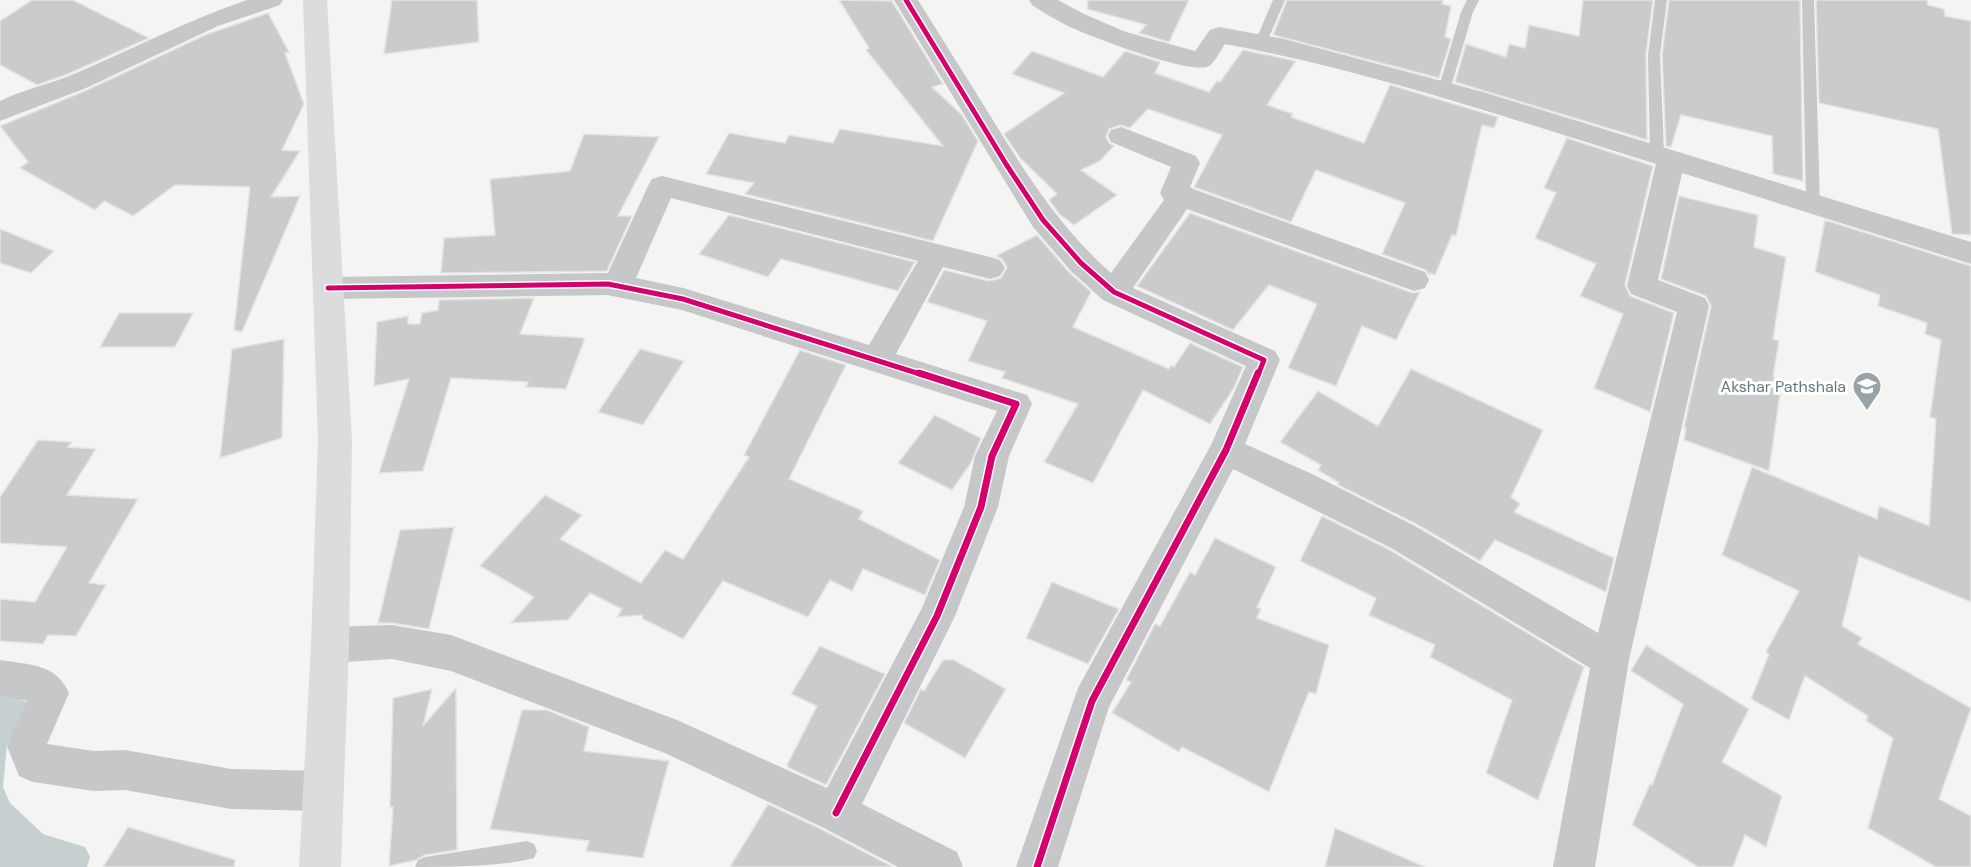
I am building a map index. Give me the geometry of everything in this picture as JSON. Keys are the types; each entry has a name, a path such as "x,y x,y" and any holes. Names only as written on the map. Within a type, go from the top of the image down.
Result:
{"main road":[{"path":"315,0 335,440 330,645 320,867"}],"street":[{"path":"0,112 22,101 77,82 208,21 271,0"},
{"path":"906,0 1006,164 1043,220 1081,263 1114,292 1264,360 1226,450 1092,700 1037,867"},
{"path":"1041,0 1060,14 1170,55 1200,60 1219,35 1261,42 1444,90 1664,156 1971,253"},
{"path":"1121,136 1186,163 1174,193 1414,280"},
{"path":"1574,867 1610,660 1694,306 1642,286 1664,156"},
{"path":"618,286 662,186 990,267"},
{"path":"1114,292 1182,195"},
{"path":"877,360 936,254"},
{"path":"328,288 558,283 618,286 683,299 1016,404 992,456 981,507 936,616 836,813"},
{"path":"1226,450 1298,483 1403,537 1610,660"},
{"path":"330,645 392,642 451,653 677,740 836,813 942,867"},
{"path":"0,678 42,686 50,693 27,746 33,762 94,771 125,770 231,789 323,791"}],"lane":[{"path":"1261,42 1279,0"},
{"path":"1444,90 1467,12 1473,0"},
{"path":"1661,0 1654,55 1664,156"},
{"path":"1808,0 1814,203"},
{"path":"424,867 527,851"}],"shaded area":[{"path":"0,693 35,705 7,744 3,787 10,803 43,834 85,847 90,857 87,867 0,867"}],"building":[{"path":"32,0 73,0 149,38 68,74 37,85 0,65 0,21"},
{"path":"392,0 477,0 479,42 384,54"},
{"path":"839,0 892,1 943,84 932,87 962,115 978,141 933,241 745,194 754,183 706,174 729,133 785,143 789,135 833,143 840,129 943,146 866,50 869,48"},
{"path":"1088,0 1189,0 1169,42 1139,33 1146,25 1087,9"},
{"path":"1287,0 1443,0 1442,4 1451,6 1445,37 1451,39 1439,78 1273,35"},
{"path":"1583,0 1653,0 1646,55 1647,140 1455,82 1466,44 1506,57 1509,44 1525,48 1529,25 1579,36"},
{"path":"1669,0 1800,0 1803,181 1773,174 1772,136 1681,115 1671,147 1666,146 1662,55"},
{"path":"1816,0 1927,0 1928,5 1944,9 1945,16 1971,21 1971,235 1952,234 1938,129 1819,103"},
{"path":"268,13 289,52 285,53 304,104 282,150 300,151 271,197 300,196 242,332 234,330 250,187 175,185 133,216 104,201 95,210 20,168 28,162 0,126 87,90 205,35"},
{"path":"1243,50 1296,61 1267,105 1293,114 1291,117 1364,143 1390,85 1498,117 1494,128 1482,125 1456,236 1452,235 1435,275 1430,273 1429,275 1426,270 1382,254 1405,203 1316,170 1291,222 1194,187 1222,135 1148,109 1130,128 1120,125 1109,129 1106,137 1114,146 1100,161 1081,170 1117,195 1074,225 1059,214 1049,200 1057,194 1020,158 1004,134 1064,93 1012,74 1032,51 1103,77 1125,51 1160,62 1155,73 1209,92 1217,81 1220,82"},
{"path":"584,134 659,137 618,216 632,216 607,271 441,273 444,238 495,235 490,179 570,171"},
{"path":"1567,138 1653,166 1625,285 1630,296 1674,313 1650,412 1594,388 1623,314 1580,296 1596,264 1535,238 1556,193 1544,188"},
{"path":"1679,196 1758,215 1754,247 1786,257 1773,339 1779,341 1773,377 1782,380 1769,471 1684,440 1686,428 1684,427 1711,306 1706,296 1661,279"},
{"path":"1190,213 1413,293 1420,292 1396,340 1362,326 1336,386 1288,368 1317,304 1269,285 1233,330 1137,286"},
{"path":"729,215 915,262 898,291 781,259 768,277 699,254"},
{"path":"1825,220 1971,266 1971,602 1859,556 1842,626 1862,638 1858,644 1971,708 1939,799 1971,816 1971,867 1936,867 1868,828 1893,738 1866,721 1868,716 1805,676 1789,720 1751,699 1769,654 1766,652 1799,591 1722,555 1752,467 1877,519 1879,506 1929,526 1936,419 1930,417 1941,340 1925,334 1927,323 1878,306 1880,295 1815,272"},
{"path":"0,229 54,251 31,273 0,263"},
{"path":"1037,235 1069,272 1091,292 1073,327 1169,369 1171,365 1174,367 1190,343 1243,367 1234,388 1210,424 1143,390 1093,483 1044,462 1078,404 1002,378 1005,372 968,361 987,321 927,302 944,270 989,281 1001,278 1007,267 1002,259 996,256"},
{"path":"534,298 520,334 585,338 566,389 526,387 528,382 451,378 423,471 379,473 409,379 374,386 377,322 408,316 408,324 420,324 422,313 438,310 439,300"},
{"path":"119,313 193,313 175,347 100,347"},
{"path":"284,339 282,438 220,458 232,349"},
{"path":"640,349 684,361 643,425 598,412"},
{"path":"800,350 846,365 789,479 863,511 859,519 940,560 925,595 863,569 852,591 830,580 808,617 723,581 683,639 643,619 642,615 617,617 622,609 590,593 568,620 511,623 534,597 480,566 545,495 582,515 560,539 641,583 665,550 683,559 749,457 744,455"},
{"path":"1411,369 1543,430 1511,497 1520,504 1514,512 1614,558 1606,592 1495,540 1480,561 1416,524 1338,485 1339,483 1318,470 1321,465 1280,442 1318,391 1378,426"},
{"path":"935,415 981,438 971,463 952,490 898,463"},
{"path":"38,440 72,442 68,447 96,449 67,495 138,499 89,583 106,585 76,636 48,635 43,644 0,641 0,599 35,602 67,547 0,543 0,497"},
{"path":"1322,516 1390,550 1584,667 1538,800 1486,773 1512,700 1430,657 1435,645 1369,615 1376,598 1300,561"},
{"path":"454,527 429,629 378,623 400,530"},
{"path":"1215,538 1276,567 1257,607 1261,609 1257,618 1329,645 1316,694 1309,692 1269,792 1182,747 1179,752 1112,713 1131,682 1126,680 1155,624 1160,626 1190,572 1195,575"},
{"path":"1052,582 1119,609 1088,664 1026,638"},
{"path":"1646,645 1749,709 1722,762 1782,796 1766,847 1745,835 1733,867 1698,867 1632,825 1650,784 1652,785 1683,704 1631,671"},
{"path":"820,646 885,674 826,785 787,765 817,706 791,694"},
{"path":"943,660 954,660 1006,689 965,758 904,723 921,689 924,691"},
{"path":"456,688 457,850 425,855 416,860 389,866 393,807 390,807 393,698 432,689 423,726"},
{"path":"522,710 547,710 589,727 584,751 669,761 643,858 586,851 589,841 490,829"},
{"path":"768,804 819,828 893,867 730,867"},
{"path":"128,827 235,860 234,867 103,867"},
{"path":"1335,828 1425,867 1325,867"}],"cycle path":[{"path":"906,0 1006,164 1043,220 1081,263 1114,292 1264,360 1226,450 1092,701 1037,867"},
{"path":"328,288 608,284 683,299 1016,404 992,456 981,507 937,616 836,813"}],"place":[{"name":"Akshar Pathshala","path":"1867,412"}]}
